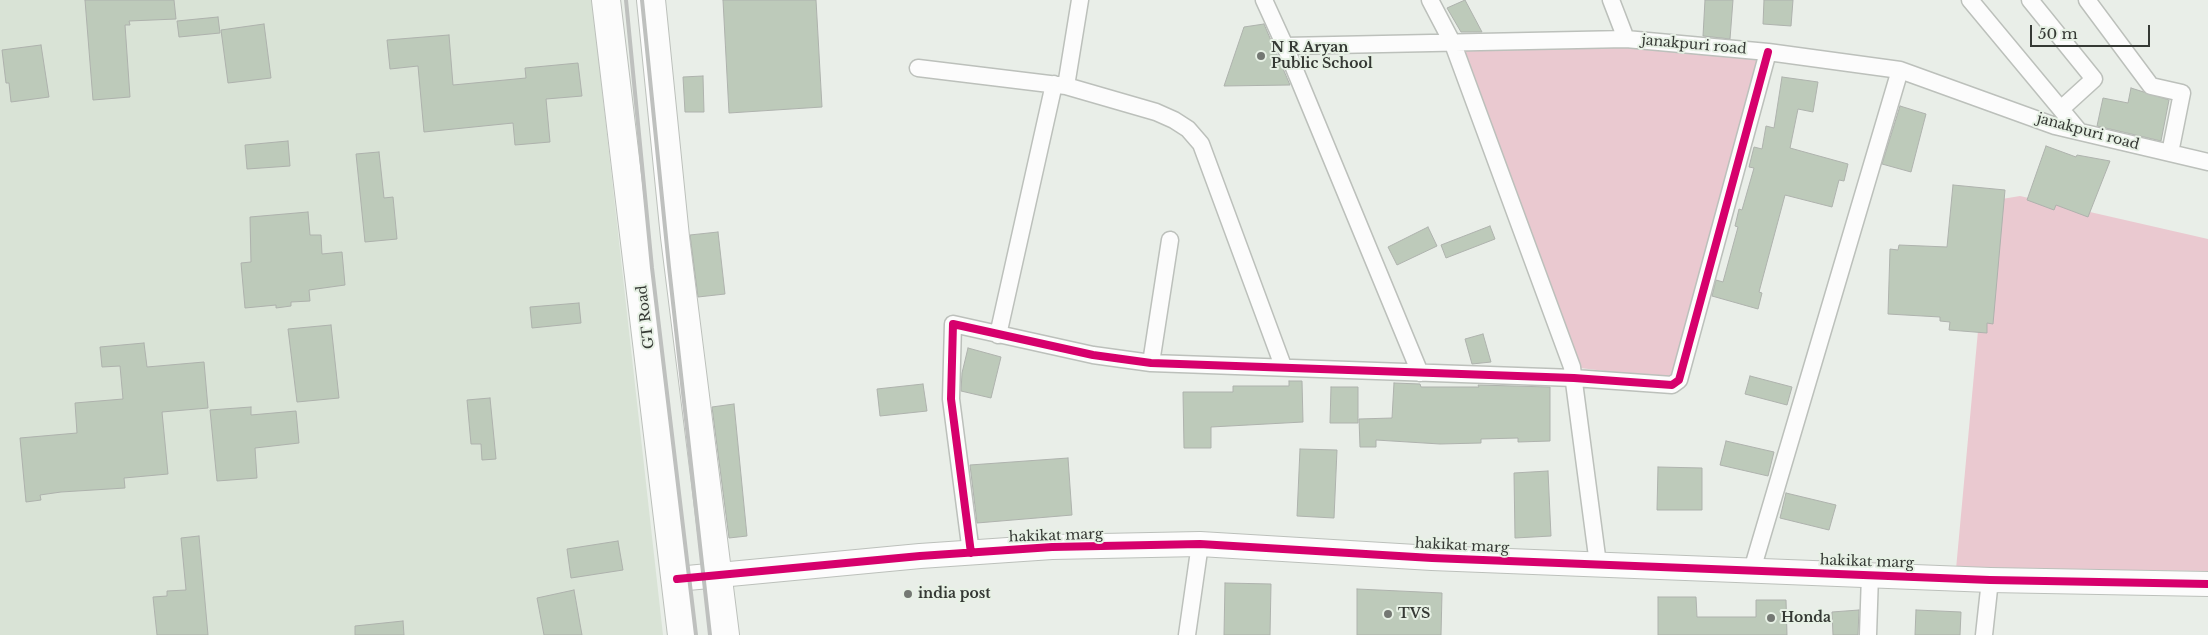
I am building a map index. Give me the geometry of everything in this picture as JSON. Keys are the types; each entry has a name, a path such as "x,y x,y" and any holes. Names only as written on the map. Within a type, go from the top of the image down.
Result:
{"highway":[{"name":"GT Road","path":"606,0 637,244 682,635"},
{"path":"651,0 675,237 725,635"},
{"path":"637,244 675,237"}],"street":[{"path":"998,334 1080,0"},
{"path":"1264,0 1286,46 1420,373"},
{"path":"1430,0 1453,44 1574,378 1598,564"},
{"path":"1611,0 1626,39"},
{"path":"1970,0 2078,131"},
{"path":"2030,0 2094,79 2061,109"},
{"path":"2087,0 2151,86 2182,93 2170,153"},
{"name":"janakpuri road","path":"1286,46 1626,39 1768,52 1900,70 2055,126 2208,162"},
{"path":"971,553 951,399 953,324 1093,356 1151,363 1283,366 1574,378 1660,386 1672,385 1679,380 1768,52"},
{"path":"918,68 1060,85 1174,120 1188,129 1200,144 1283,366"},
{"path":"1752,570 1900,70"},
{"path":"1151,363 1170,240"},
{"path":"1187,635 1200,544"},
{"name":"hakikat marg","path":"676,578 1052,547 1200,544 1598,564 1990,580 2208,584"},
{"path":"1868,635 1870,575"},
{"path":"1984,635 1990,580"}],"shaded area":[{"path":"0,0 592,0 663,635 0,635"},
{"path":"1626,39 1768,52 1679,380 1572,367 1453,44"},
{"path":"2020,196 2208,239 2208,571 1956,569 1990,201"}],"building":[{"path":"85,0 174,0 176,19 129,21 130,25 125,25 130,97 93,100"},
{"path":"723,0 816,0 822,107 729,113"},
{"path":"1465,0 1482,32 1461,32 1447,8"},
{"path":"1705,0 1733,0 1730,39 1703,36"},
{"path":"1764,0 1793,0 1791,26 1763,24"},
{"path":"218,17 220,33 179,37 177,21"},
{"path":"264,24 271,78 228,83 221,30"},
{"name":"N R Aryan Public School","path":"1264,24 1290,85 1224,86 1244,27"},
{"path":"449,35 453,85 526,78 525,68 578,63 582,96 546,99 550,142 515,145 513,123 424,132 418,66 390,69 387,40"},
{"path":"41,45 49,97 11,102 9,83 6,83 2,50"},
{"path":"703,76 704,112 685,112 683,77"},
{"path":"1782,77 1818,82 1813,112 1798,109 1790,148 1848,164 1844,181 1839,180 1832,207 1785,195 1759,292 1762,293 1758,309 1712,296 1716,280 1723,282 1738,227 1735,226 1739,209 1742,210 1754,168 1749,167 1754,147 1762,149 1766,126 1774,128"},
{"path":"2131,88 2169,100 2161,141 2097,126 2103,98 2128,103"},
{"path":"1900,106 1926,114 1911,172 1882,164"},
{"path":"288,141 290,166 247,169 245,145"},
{"path":"2046,146 2076,157 2077,155 2110,161 2088,217 2056,205 2054,210 2027,200"},
{"path":"379,152 384,198 393,197 397,239 365,242 356,154"},
{"path":"1953,185 2005,190 1993,324 1987,323 1987,333 1949,330 1950,322 1940,321 1940,317 1888,314 1890,249 1898,250 1899,245 1947,247"},
{"path":"308,212 310,235 321,235 322,254 342,252 345,285 309,290 310,301 291,302 291,306 276,308 276,305 245,308 241,263 251,262 250,217"},
{"path":"1490,226 1495,239 1446,258 1441,245"},
{"path":"1428,227 1437,246 1397,265 1388,247"},
{"path":"718,232 725,294 698,297 690,235"},
{"path":"579,303 581,323 532,328 530,307"},
{"path":"331,325 339,398 297,402 288,329"},
{"path":"1483,334 1491,362 1472,364 1465,339"},
{"path":"144,343 147,367 204,362 208,408 162,412 168,474 124,478 125,488 61,492 40,495 41,500 26,502 20,438 77,433 75,403 123,399 120,366 102,367 100,347"},
{"path":"968,348 1001,357 991,398 961,391 962,373"},
{"path":"1750,376 1792,387 1787,405 1745,394"},
{"path":"1289,381 1302,381 1303,422 1211,427 1211,448 1184,448 1183,392 1233,392 1233,386 1289,386"},
{"path":"1394,383 1420,384 1421,387 1479,387 1478,385 1550,387 1550,441 1518,442 1518,438 1481,439 1481,443 1440,444 1376,440 1376,447 1360,447 1359,419 1392,418"},
{"path":"923,384 927,411 880,416 877,389"},
{"path":"1331,387 1358,387 1358,423 1330,423"},
{"path":"490,398 496,459 482,460 481,444 471,444 467,400"},
{"path":"734,404 747,536 729,538 712,407"},
{"path":"251,407 251,415 296,411 299,443 255,448 257,478 217,481 210,410"},
{"path":"1726,441 1774,452 1768,476 1720,465"},
{"path":"1300,449 1337,450 1334,518 1297,516"},
{"path":"1068,458 1072,515 977,523 970,465"},
{"path":"1658,467 1702,468 1702,510 1657,510"},
{"path":"1548,471 1551,536 1515,538 1514,473"},
{"path":"1786,493 1836,505 1829,530 1780,518"},
{"path":"199,536 208,635 157,635 153,597 167,596 167,591 186,590 181,538"},
{"path":"618,541 623,570 571,578 567,549"},
{"path":"1225,583 1271,584 1270,635 1224,635"},
{"name":"TVS","path":"1357,589 1442,593 1441,635 1357,635"},
{"path":"574,590 582,635 544,635 537,598"},
{"path":"1658,597 1696,597 1697,617 1756,617 1756,600 1786,600 1787,635 1658,635"},
{"path":"1859,610 1858,635 1833,635 1832,612"},
{"path":"1916,610 1961,612 1960,635 1915,635"},
{"path":"403,621 404,635 355,635 355,626"}],"railway":[{"path":"626,0 652,268 696,635"},
{"path":"642,0 669,267 710,635"}],"cycle path":[{"path":"971,553 951,399 953,324 1093,355 1151,363 1574,378 1672,385 1679,380 1768,52"},
{"path":"677,579 920,556 1052,547 1200,544 1432,558 1990,580 2208,584"}],"place":[{"name":"N R Aryan Public School","path":"1261,56"},
{"name":"india post","path":"908,594"},
{"name":"TVS","path":"1388,614"},
{"name":"Honda","path":"1771,618"}]}
